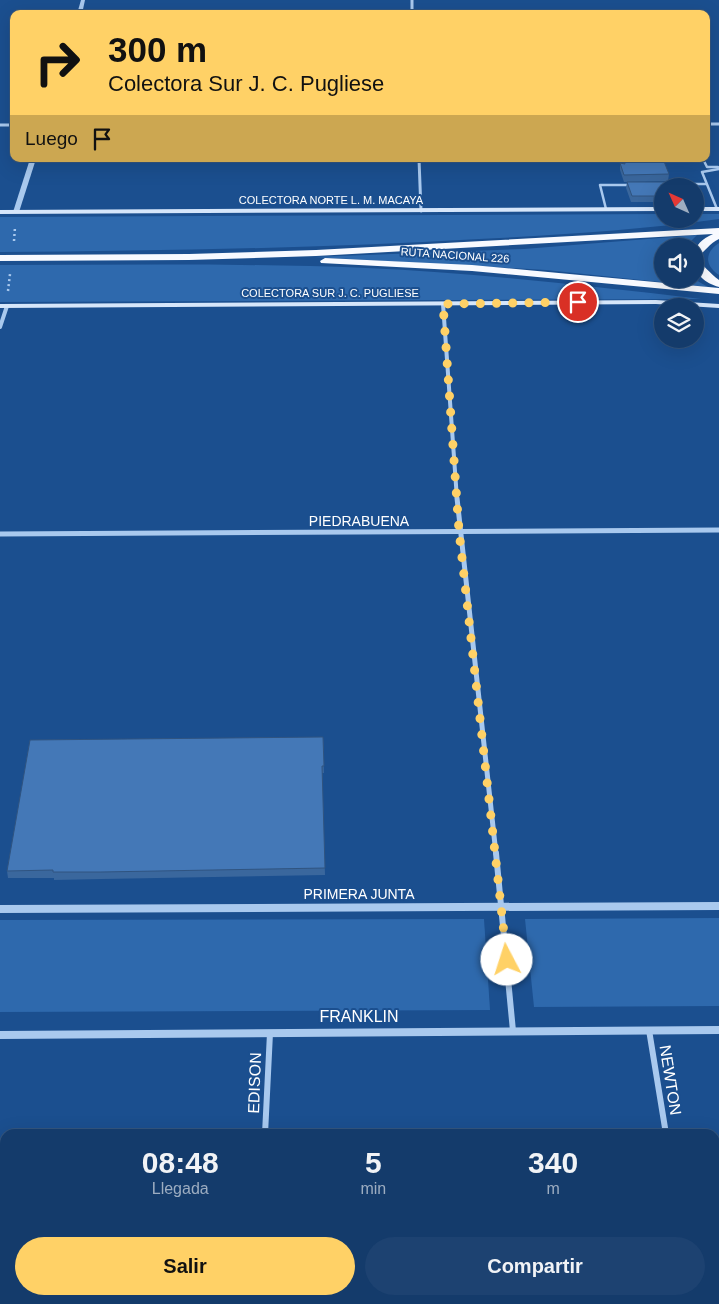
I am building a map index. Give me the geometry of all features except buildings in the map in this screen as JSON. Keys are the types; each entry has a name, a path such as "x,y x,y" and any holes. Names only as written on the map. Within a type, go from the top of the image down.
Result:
{"highway":[{"name":"RUTA NACIONAL 226","path":"0,258 189,257 430,248 719,231"},
{"path":"704,243 719,235"},
{"name":"RUTA NACIONAL 226","path":"189,257 366,262 472,268 719,291"},
{"path":"704,275 719,284"}],"main road":[{"name":"COLECTORA NORTE L. M. MACAYA","path":"0,212 654,209"},
{"path":"704,209 718,209"},
{"name":"COLECTORA SUR J. C. PUGLIESE","path":"3,306 656,302 719,306"}],"street":[{"path":"16,212 33,162"},
{"path":"418,162 421,211"},
{"path":"443,304 459,531 502,907 513,1031"},
{"path":"0,327 3,306"},
{"name":"PIEDRABUENA","path":"0,534 719,530"},
{"name":"PRIMERA JUNTA","path":"0,909 719,906"},
{"name":"NEWTON","path":"648,1030 665,1129"},
{"name":"FRANKLIN","path":"0,1035 719,1030"},
{"name":"EDISON","path":"266,1129 270,1033"}],"lane":[{"path":"704,162 707,167 719,168"},
{"path":"718,209 702,172 719,168"},
{"path":"606,209 600,185 638,184"}],"path":[{"path":"3,306 12,258 16,212"}],"shaded area":[{"path":"654,214 654,226 539,236 359,245 0,252 0,217"},
{"path":"704,214 719,214 719,219 704,221"},
{"path":"697,235 694,238 660,238"},
{"path":"654,238 654,281 546,270 314,257 524,249"},
{"path":"719,243 719,275 711,267 708,259 711,250"},
{"path":"0,265 320,266 408,270 576,285 692,298 654,299 0,302"},
{"path":"719,918 719,1006 534,1007 525,919"},
{"path":"484,919 490,1010 0,1012 0,920"}],"route":[{"path":"507,960 459,531 443,304 578,302"}]}
